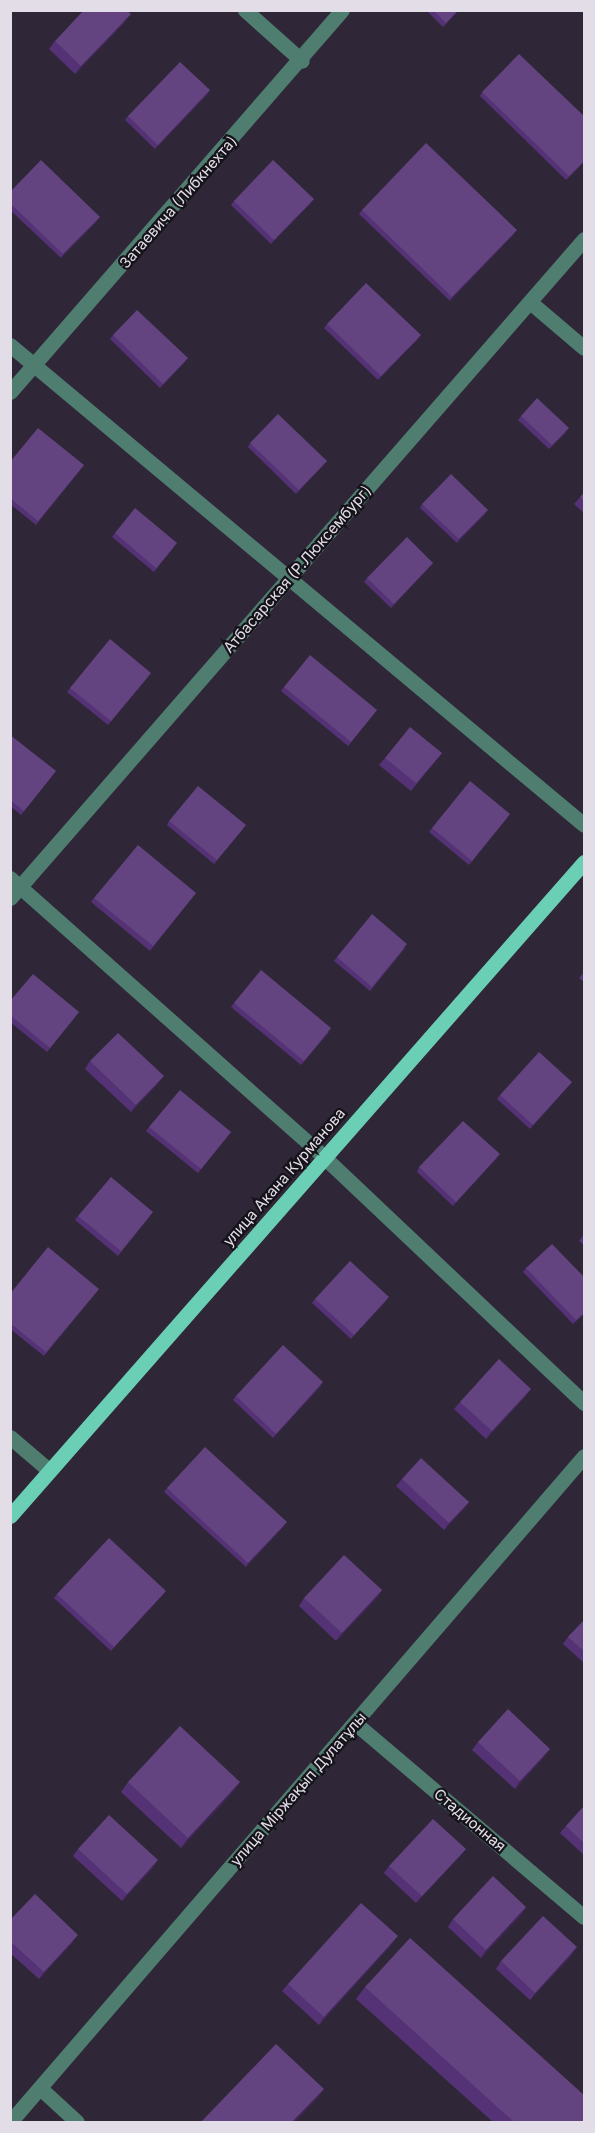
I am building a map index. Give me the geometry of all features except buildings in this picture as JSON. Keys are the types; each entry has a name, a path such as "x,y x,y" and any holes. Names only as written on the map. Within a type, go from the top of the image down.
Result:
{"main road":[{"name":"улица Акана Курманова","path":"10,1516 585,862"}],"street":[{"path":"245,10 302,62"},
{"name":"Затаевича (Либкнехта)","path":"10,392 302,62 342,10"},
{"name":"Атбасарская (Р.Люксембург)","path":"14,888 585,239"},
{"path":"530,302 585,348"},
{"path":"10,345 585,825"},
{"path":"14,888 325,1158 585,1403"},
{"path":"10,1437 50,1471"},
{"name":"улица Міржақып Дулатұлы","path":"10,2122 585,1456"},
{"name":"Стадионная","path":"355,1723 585,1917"},
{"path":"40,2088 77,2122"}]}
